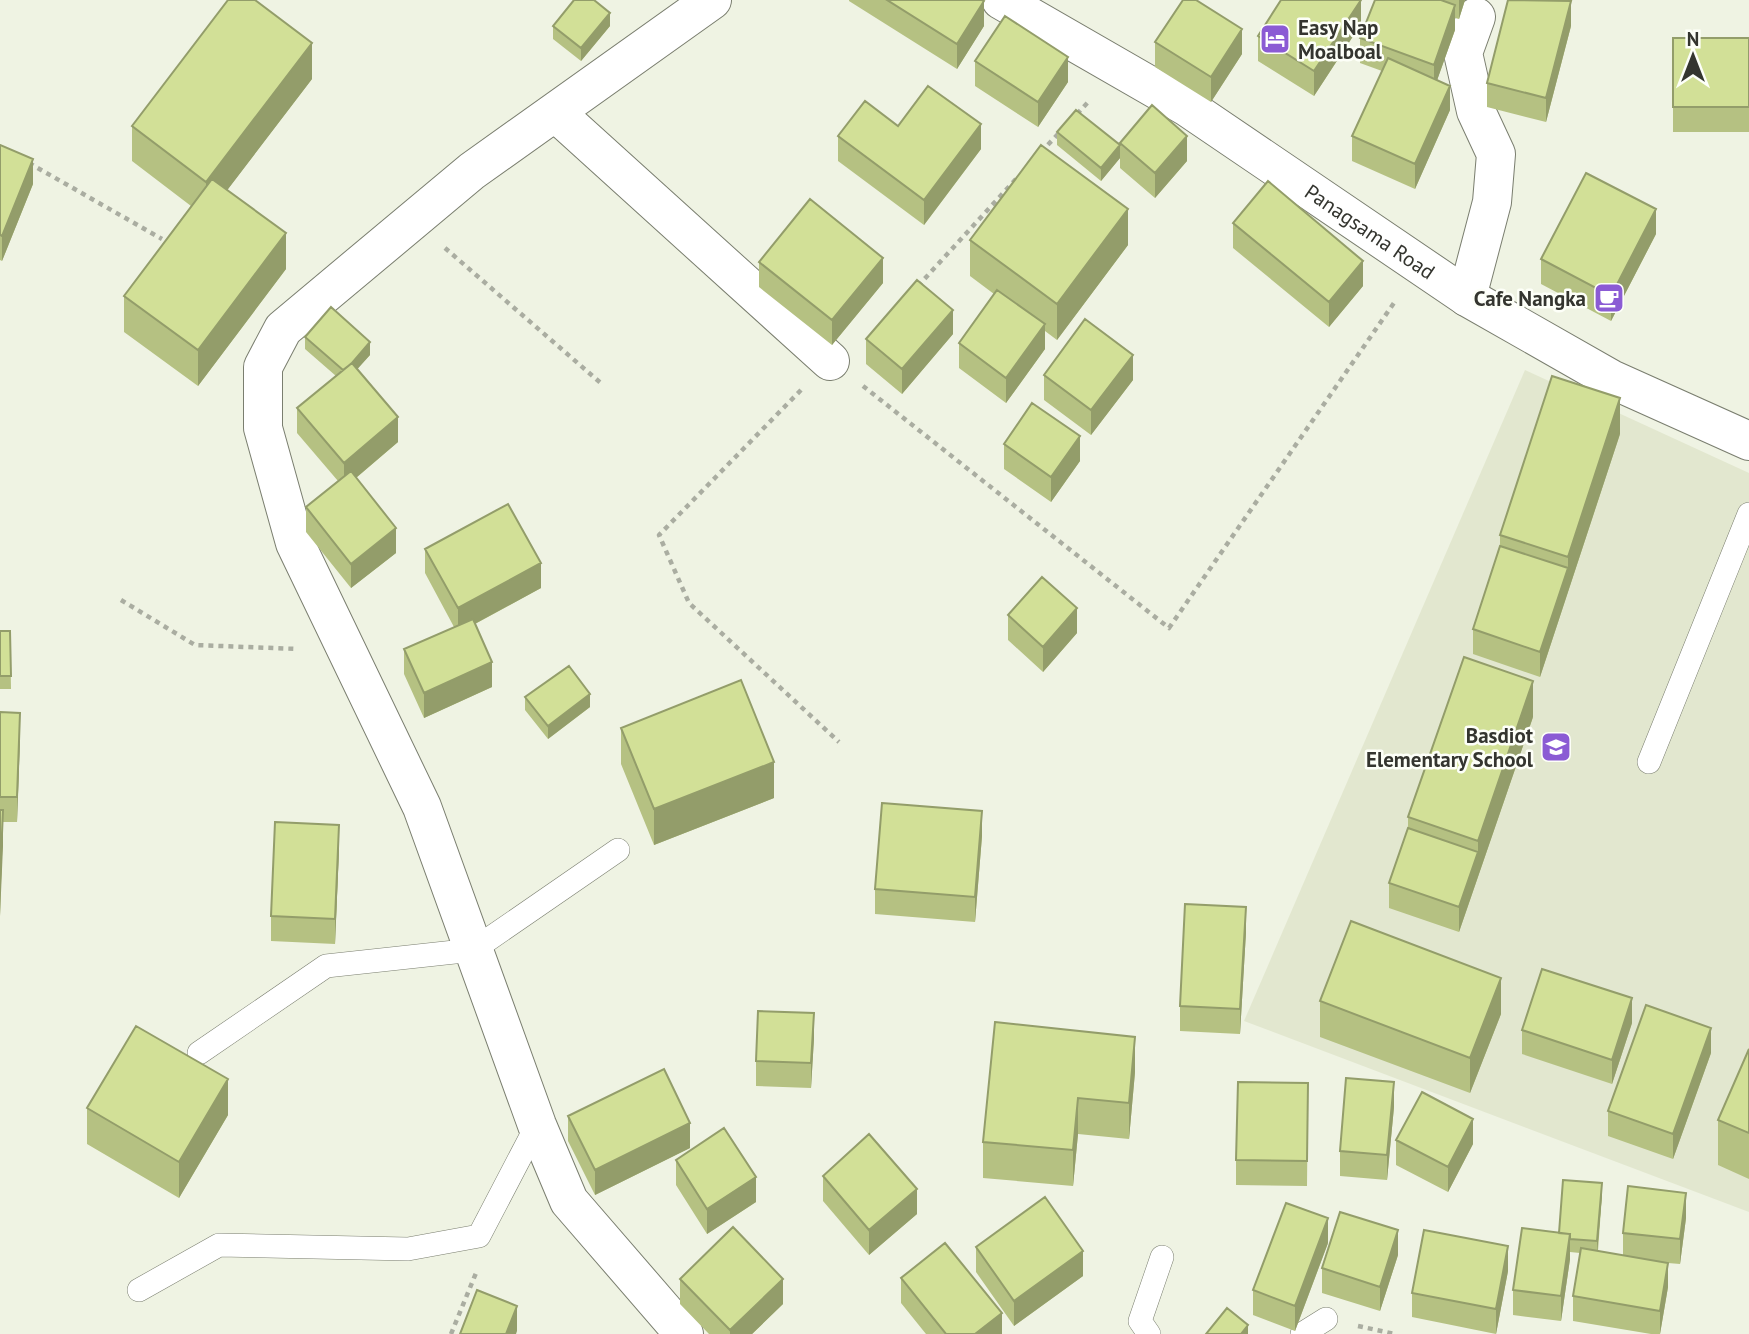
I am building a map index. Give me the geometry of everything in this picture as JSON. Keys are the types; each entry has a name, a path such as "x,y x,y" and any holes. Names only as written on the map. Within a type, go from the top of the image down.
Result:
{"street":[{"path":"684,1334 569,1201 537,1125 422,807 295,543 262,428 262,367 283,329 472,171 712,0"},
{"name":"Panagsama Road","path":"1001,0 1186,107 1466,297 1611,379 1749,441"},
{"path":"1466,297 1492,202 1496,154 1476,111 1463,53 1476,17"},
{"path":"555,112 830,361"}],"lane":[{"path":"1649,762 1749,514"},
{"path":"199,1053 326,966 474,950 618,850"},
{"path":"139,1290 219,1245 408,1249 479,1236 537,1125"},
{"path":"1149,1334 1140,1321 1162,1257"},
{"path":"1302,1334 1326,1319"}],"path":[{"path":"1071,120 1119,69"},
{"path":"1033,160 1062,130"},
{"path":"19,157 162,239"},
{"path":"913,293 929,272 1024,170"},
{"path":"413,221 603,385"},
{"path":"839,742 689,603 659,534 830,361 1170,628 1420,265"},
{"path":"121,600 195,645 348,651"},
{"path":"451,1334 479,1266 479,1236"}],"shaded area":[{"name":"Basdiot Elementary School","path":"1525,370 1749,473 1749,1212 1244,1021"}],"building":[{"path":"228,0 255,0 312,43 206,182 132,126"},
{"path":"574,0 594,0 610,13 581,48 553,26"},
{"path":"887,0 982,0 984,1 957,44"},
{"path":"1183,0 1196,0 1242,29 1211,77 1155,42"},
{"path":"1281,0 1361,0 1314,71 1258,36"},
{"path":"1375,0 1441,0 1455,5 1434,65 1360,38"},
{"path":"1508,0 1571,1 1546,98 1487,83"},
{"path":"1005,16 1068,57 1038,102 975,61"},
{"path":"1673,38 1749,38 1749,107 1673,107"},
{"path":"1388,58 1450,86 1415,164 1352,136"},
{"path":"928,86 981,124 924,200 838,136 865,101 898,126"},
{"path":"1152,105 1187,136 1155,173 1120,143"},
{"path":"1076,110 1120,145 1101,168 1057,132"},
{"path":"0,145 33,159 2,236 0,235"},
{"path":"1041,145 1128,209 1057,304 970,240"},
{"path":"1586,173 1656,209 1611,296 1541,259"},
{"path":"212,179 286,233 198,350 124,296"},
{"path":"1268,181 1363,261 1329,302 1233,223"},
{"path":"810,199 883,258 832,320 759,262"},
{"path":"917,280 953,310 902,369 866,339"},
{"path":"997,290 1045,324 1006,378 959,343"},
{"path":"331,307 370,342 343,370 305,337"},
{"path":"1085,319 1133,355 1091,410 1044,375"},
{"path":"352,363 398,417 344,463 297,408"},
{"path":"1552,376 1620,398 1568,557 1500,535"},
{"path":"1032,403 1080,436 1051,477 1004,444"},
{"path":"351,471 396,528 351,564 306,507"},
{"path":"508,504 541,563 458,608 425,549"},
{"path":"1500,546 1568,568 1540,652 1473,629"},
{"path":"1042,577 1077,608 1043,647 1008,615"},
{"path":"473,619 492,662 424,693 404,649"},
{"path":"0,631 10,631 11,676 0,676"},
{"path":"1464,657 1533,681 1478,841 1408,817"},
{"path":"569,666 590,694 548,726 525,697"},
{"path":"741,680 774,762 654,809 621,728"},
{"path":"0,712 20,713 17,797 0,797"},
{"path":"882,803 982,811 975,897 875,889"},
{"path":"0,810 3,810 0,880"},
{"path":"275,822 339,825 335,919 271,916"},
{"path":"1408,828 1478,852 1459,907 1389,883"},
{"path":"1185,904 1246,907 1240,1009 1180,1006"},
{"path":"1351,921 1501,978 1470,1058 1320,1001"},
{"path":"1542,969 1632,998 1612,1060 1522,1030"},
{"path":"1646,1005 1711,1028 1673,1134 1608,1111"},
{"path":"758,1011 814,1013 811,1063 756,1061"},
{"path":"995,1022 1135,1037 1129,1103 1078,1098 1073,1150 983,1142"},
{"path":"136,1026 228,1079 179,1162 87,1108"},
{"path":"1749,1049 1749,1133 1718,1120"},
{"path":"664,1069 690,1123 595,1170 568,1116"},
{"path":"1346,1078 1394,1082 1387,1155 1340,1151"},
{"path":"1238,1082 1308,1083 1307,1161 1236,1160"},
{"path":"1422,1092 1473,1119 1448,1167 1396,1140"},
{"path":"724,1128 756,1177 707,1209 676,1160"},
{"path":"869,1134 917,1189 869,1230 823,1176"},
{"path":"1563,1180 1602,1183 1597,1241 1570,1239 1570,1234 1559,1233"},
{"path":"1628,1186 1686,1193 1680,1239 1623,1233"},
{"path":"1045,1197 1083,1251 1014,1301 976,1247"},
{"path":"1286,1203 1328,1218 1295,1306 1253,1290"},
{"path":"1340,1212 1398,1230 1380,1287 1322,1268"},
{"path":"733,1227 783,1279 730,1330 680,1279"},
{"path":"1522,1228 1570,1234 1561,1296 1513,1290"},
{"path":"1424,1230 1508,1246 1496,1309 1412,1293"},
{"path":"945,1243 1002,1313 975,1334 946,1334 901,1278"},
{"path":"1581,1248 1668,1263 1660,1311 1573,1296"},
{"path":"477,1290 517,1306 506,1334 460,1334"},
{"path":"1227,1308 1248,1325 1241,1334 1206,1334"}],"place":[{"name":"Easy Nap Moalboal","path":"1275,39"},
{"name":"Cafe Nangka","path":"1609,298"},
{"name":"Basdiot Elementary School","path":"1556,747"}]}
